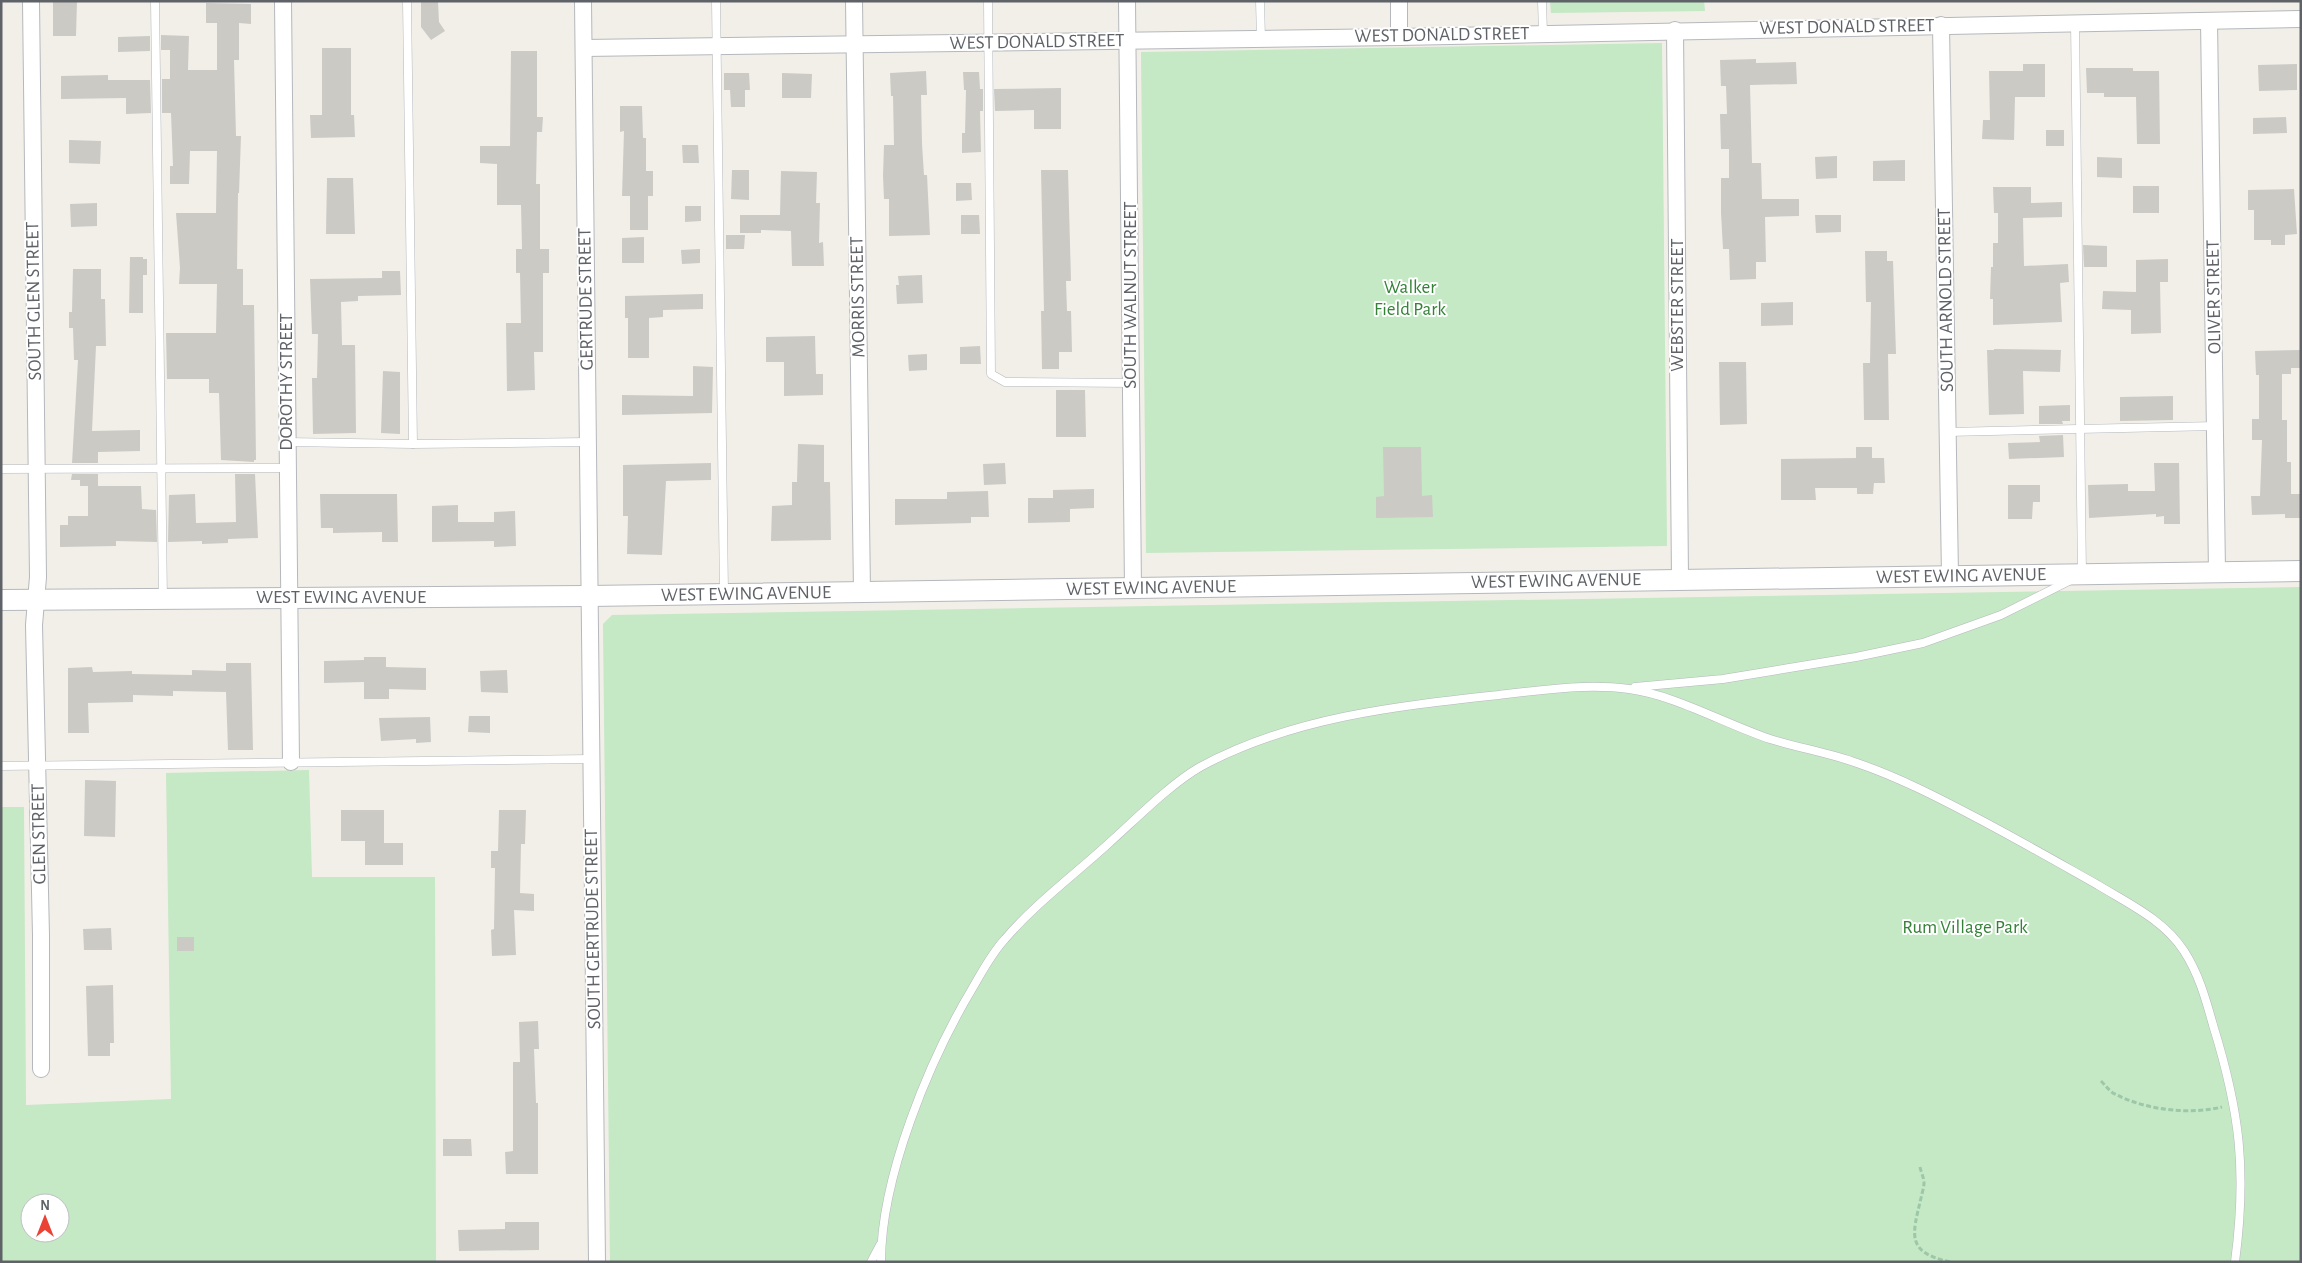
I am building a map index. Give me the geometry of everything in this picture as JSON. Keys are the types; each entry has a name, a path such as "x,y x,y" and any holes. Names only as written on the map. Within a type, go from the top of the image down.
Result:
{"street":[{"name":"SOUTH GLEN STREET","path":"31,1 38,577 36,600"},
{"name":"DOROTHY STREET","path":"283,1 291,762"},
{"name":"GERTRUDE STREET","path":"583,1 588,596"},
{"name":"MORRIS STREET","path":"854,1 862,592"},
{"name":"SOUTH WALNUT STREET","path":"1127,1 1133,589"},
{"path":"1399,1 1399,37"},
{"name":"WEST DONALD STREET","path":"584,48 1399,37 2301,19"},
{"name":"OLIVER STREET","path":"2210,21 2217,572"},
{"name":"SOUTH ARNOLD STREET","path":"1941,25 1950,576"},
{"name":"WEBSTER STREET","path":"1675,30 1680,579"},
{"name":"WEST EWING AVENUE","path":"1,600 724,595 2301,571"},
{"name":"SOUTH GERTRUDE STREET","path":"588,596 597,1262"},
{"name":"GLEN STREET","path":"36,600 34,625 42,935 41,1069"}],"lane":[{"path":"155,1 162,599"},
{"path":"407,1 413,444"},
{"path":"716,1 724,595"},
{"path":"988,1 992,374 1005,382 1130,383"},
{"path":"1260,1 1261,39"},
{"path":"1542,1 1543,33"},
{"path":"881,1262 881,1243 892,1185 910,1124 956,1016 989,959 1020,923 1144,812 1195,770 1254,744 1315,722 1371,710 1526,692 1625,688 1732,677 1856,657 1923,643 2001,615 2082,574 2075,23"},
{"path":"1948,432 2216,426"},
{"path":"287,442 413,444 587,442"},
{"path":"1,470 287,468"},
{"path":"1625,688 1663,698 1770,738 1854,762 1929,793 2042,852 2150,916 2174,938 2193,967 2202,989 2224,1059 2234,1104 2242,1154 2242,1189 2236,1262"},
{"path":"1,766 152,766 291,762 354,763 590,759"},
{"path":"871,1262 881,1243"}],"path":[{"path":"2101,1081 2113,1094 2141,1105 2180,1110 2209,1110 2234,1104"},
{"path":"1920,1167 1924,1182 1915,1222 1916,1243 1930,1257 1950,1262"}],"green space":[{"path":"1550,1 1704,1 1705,11 1551,13"},
{"name":"Walker Field Park","path":"1662,43 1667,546 1146,553 1141,52"},
{"name":"Rum Village Park","path":"2301,587 2301,1262 610,1262 603,624 612,615"},
{"path":"309,770 312,877 435,877 436,1262 1,1262 1,807 24,807 26,1105 171,1099 166,773"}],"building":[{"path":"53,1 77,1 76,36 53,36"},
{"path":"421,1 438,1 439,22 445,31 431,40 421,27"},
{"path":"206,3 251,4 251,24 239,23 239,60 234,60 236,136 241,136 237,269 243,269 243,305 254,305 256,460 254,462 221,460 219,393 209,393 209,379 167,379 166,333 216,333 217,284 179,284 180,268 176,213 216,213 217,151 190,151 189,184 170,184 170,166 173,166 171,113 162,113 162,79 170,79 170,50 161,50 161,35 189,36 188,70 217,70 217,23 206,23"},
{"path":"150,36 150,51 118,52 118,37"},
{"path":"322,48 351,48 351,115 354,115 355,137 311,138 310,115 322,115"},
{"path":"511,51 537,51 537,117 543,117 542,132 537,132 536,184 540,184 540,249 549,249 549,273 543,273 543,352 534,352 535,390 507,391 506,323 521,323 520,273 516,273 516,249 522,249 521,205 497,205 497,164 480,163 480,146 510,146"},
{"path":"1756,59 1756,63 1796,62 1797,84 1750,85 1752,163 1761,163 1762,199 1799,199 1799,216 1765,217 1766,262 1756,262 1756,279 1730,280 1729,249 1723,249 1721,213 1721,178 1729,178 1729,149 1721,149 1720,114 1727,114 1726,86 1721,86 1720,60"},
{"path":"2023,64 2045,64 2045,97 2015,97 2014,140 1982,139 1983,120 1990,120 1989,71 2023,71"},
{"path":"2297,64 2297,90 2259,91 2258,65"},
{"path":"2086,68 2133,68 2133,71 2159,71 2160,144 2137,144 2136,97 2104,97 2104,93 2087,93"},
{"path":"926,71 927,95 921,95 922,144 924,175 927,175 930,235 889,236 889,199 884,199 883,176 884,145 894,145 893,96 891,96 890,73"},
{"path":"963,72 979,72 980,89 983,89 983,111 980,111 981,152 962,153 962,133 965,133 966,90 964,90"},
{"path":"724,73 749,73 750,90 745,90 745,107 731,107 730,90 724,90"},
{"path":"782,73 812,74 811,98 782,98"},
{"path":"108,75 108,80 150,80 151,113 126,114 126,98 61,99 61,76"},
{"path":"1061,88 1061,129 1034,129 1034,110 995,111 994,89"},
{"path":"620,106 642,106 643,138 646,138 646,171 653,171 653,196 648,196 648,230 630,230 630,196 622,196 624,131 620,132"},
{"path":"2286,117 2287,133 2253,134 2253,118"},
{"path":"2046,130 2064,130 2064,146 2046,146"},
{"path":"69,140 101,141 100,164 69,163"},
{"path":"682,145 698,145 699,163 683,163"},
{"path":"1837,156 1837,178 1816,179 1815,157"},
{"path":"2097,157 2122,158 2122,178 2097,177"},
{"path":"1905,160 1905,181 1873,181 1873,161"},
{"path":"732,170 749,170 749,200 731,199"},
{"path":"1041,170 1068,170 1071,281 1066,281 1067,311 1071,311 1072,352 1059,352 1059,369 1042,369 1041,311 1044,311"},
{"path":"781,171 817,172 816,203 820,203 819,243 823,242 824,266 792,266 791,231 761,230 761,233 740,233 740,215 780,215"},
{"path":"327,178 353,178 355,234 326,234"},
{"path":"956,183 971,183 972,200 956,201"},
{"path":"2133,186 2159,186 2159,213 2133,213"},
{"path":"1993,187 2031,187 2031,203 2062,202 2062,217 2023,218 2024,266 2068,264 2069,282 2060,283 2062,322 1993,325 1993,299 1990,299 1991,267 1993,267 1993,243 1998,243 1998,213 1994,213"},
{"path":"2294,189 2297,234 2285,235 2285,245 2271,245 2271,240 2254,240 2254,210 2248,210 2248,190"},
{"path":"97,203 97,226 71,227 70,204"},
{"path":"685,206 701,206 701,221 685,222"},
{"path":"961,215 979,215 980,234 961,234"},
{"path":"1815,215 1841,215 1841,232 1816,233"},
{"path":"726,235 745,235 744,249 726,249"},
{"path":"644,237 644,263 622,263 622,238"},
{"path":"2083,245 2107,246 2107,267 2084,267"},
{"path":"700,249 700,263 682,264 681,250"},
{"path":"1865,251 1887,251 1887,261 1893,261 1896,354 1888,354 1889,420 1864,420 1863,363 1870,363 1871,302 1866,302"},
{"path":"130,257 143,257 143,259 147,259 147,275 143,275 143,313 129,313"},
{"path":"2168,259 2168,282 2160,282 2161,333 2131,334 2131,310 2102,309 2103,291 2136,292 2136,260"},
{"path":"73,269 101,269 101,299 105,299 106,346 96,346 92,431 140,430 140,451 98,452 98,463 72,463 78,360 74,360 73,328 69,328 69,312 72,312"},
{"path":"382,271 400,271 401,295 358,296 358,301 341,302 342,345 355,345 356,433 313,434 312,378 317,378 318,334 312,334 310,279 382,278"},
{"path":"922,275 923,303 897,304 896,285 899,285 898,276"},
{"path":"703,294 703,309 663,310 663,317 649,318 649,358 628,358 628,318 625,318 625,296"},
{"path":"1793,302 1793,325 1761,326 1761,303"},
{"path":"815,336 816,374 823,374 823,395 784,396 784,362 766,362 766,337"},
{"path":"980,346 981,364 960,364 960,347"},
{"path":"1987,350 2061,350 2060,372 2023,371 2024,414 1989,415"},
{"path":"2301,350 2301,368 2291,368 2291,374 2282,374 2282,420 2287,420 2287,462 2291,462 2291,494 2301,494 2301,518 2285,518 2285,514 2252,515 2251,496 2260,496 2262,440 2252,440 2252,419 2259,419 2259,375 2256,375 2255,351"},
{"path":"927,354 927,370 909,371 908,355"},
{"path":"1719,362 1746,362 1747,424 1720,425"},
{"path":"693,366 713,367 712,413 622,415 622,395 693,396"},
{"path":"383,371 400,372 400,434 381,433"},
{"path":"1056,390 1085,390 1086,437 1056,437"},
{"path":"2173,396 2173,420 2120,421 2120,397"},
{"path":"2070,405 2070,421 2062,421 2063,424 2039,424 2039,406"},
{"path":"2063,435 2064,457 2009,459 2008,443 2040,442 2039,436"},
{"path":"798,444 824,445 824,482 830,482 831,540 771,541 772,506 792,505 792,482 797,482"},
{"path":"1383,447 1421,447 1422,496 1432,495 1433,517 1376,518 1376,497 1384,496"},
{"path":"1856,447 1872,447 1872,458 1884,458 1885,483 1874,483 1873,494 1857,494 1857,488 1815,488 1816,500 1781,500 1781,459 1856,458"},
{"path":"711,463 711,480 666,481 662,555 627,554 628,516 623,516 623,465"},
{"path":"1005,463 1006,484 984,485 983,464"},
{"path":"2154,463 2179,463 2180,524 2164,524 2164,516 2156,517 2156,514 2089,518 2088,485 2128,484 2128,491 2155,491"},
{"path":"72,474 98,474 98,486 141,486 142,509 156,510 157,542 116,541 116,546 60,547 60,525 68,525 68,516 88,516 88,486 80,486 80,480 71,480"},
{"path":"235,474 255,474 258,538 228,539 228,543 202,544 202,541 168,542 169,495 195,494 196,523 236,522"},
{"path":"2008,485 2040,485 2040,502 2033,502 2032,519 2008,519"},
{"path":"1094,489 1094,508 1070,509 1070,522 1028,523 1028,498 1053,498 1053,490"},
{"path":"988,491 989,517 971,517 971,523 895,525 895,499 947,499 947,492"},
{"path":"320,494 397,494 398,542 382,542 382,532 333,533 333,528 321,528"},
{"path":"458,505 458,522 494,522 494,512 515,511 516,546 494,547 494,541 432,542 432,506"},
{"path":"364,657 386,657 386,667 426,668 426,690 389,689 389,699 364,699 364,682 324,683 324,661 364,660"},
{"path":"226,663 251,663 253,750 228,750 226,692 173,691 173,696 133,695 133,702 88,703 89,733 68,733 68,668 92,667 93,672 132,671 132,674 192,675 192,670 226,671"},
{"path":"507,670 508,693 481,692 480,671"},
{"path":"469,716 490,716 490,733 468,732"},
{"path":"430,717 431,742 416,743 416,739 381,741 379,718"},
{"path":"85,780 116,781 115,837 84,836"},
{"path":"341,810 384,810 384,843 403,843 403,865 365,865 365,841 341,841"},
{"path":"499,810 526,810 525,844 521,844 520,893 534,894 534,911 514,910 516,955 492,956 491,930 494,929 495,868 491,868 491,851 498,851"},
{"path":"111,928 112,950 84,950 83,929"},
{"path":"177,937 194,937 194,951 177,951"},
{"path":"113,985 114,1043 110,1043 110,1056 88,1056 86,986"},
{"path":"538,1021 539,1049 534,1049 536,1103 538,1103 538,1174 506,1174 505,1152 513,1151 513,1062 520,1062 519,1022"},
{"path":"443,1139 471,1139 472,1156 443,1156"},
{"path":"505,1222 539,1222 539,1250 459,1251 458,1230 505,1229"}]}
